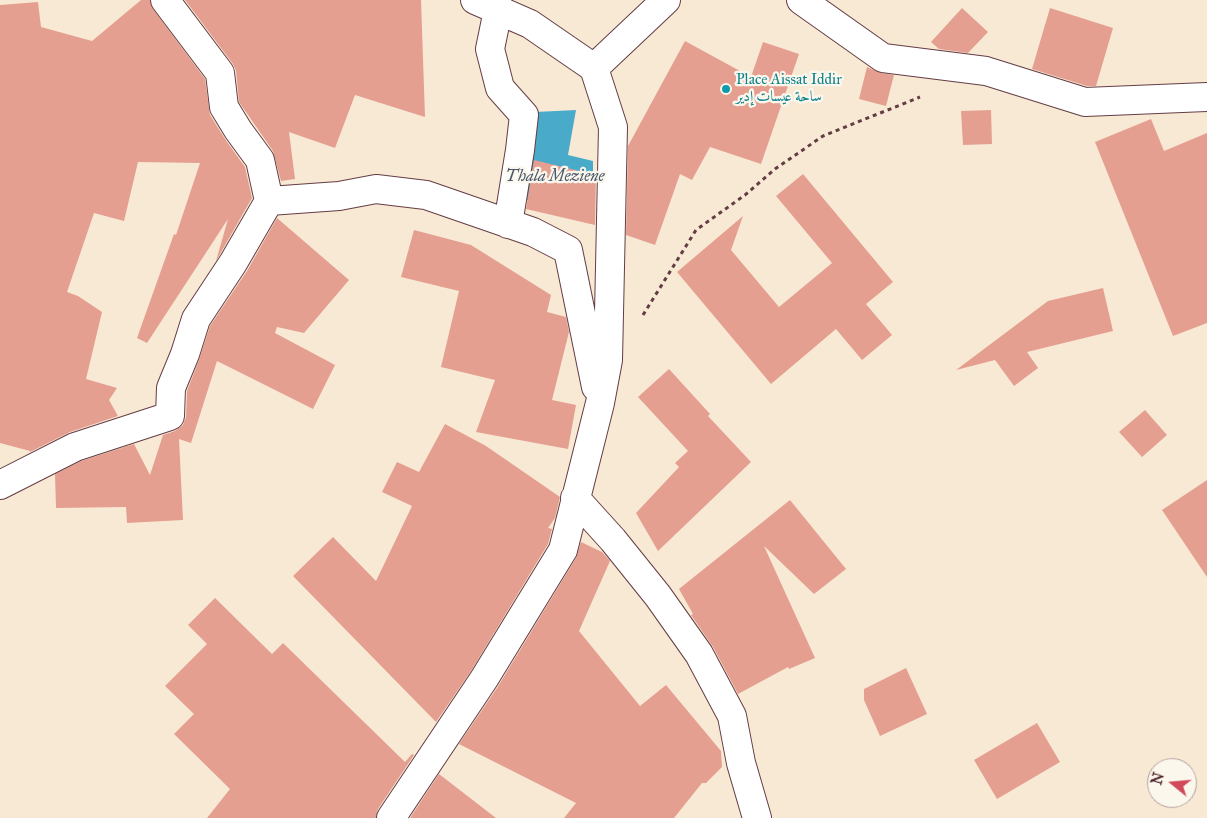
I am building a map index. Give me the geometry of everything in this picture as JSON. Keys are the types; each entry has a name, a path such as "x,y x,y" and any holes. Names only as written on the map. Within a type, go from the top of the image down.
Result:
{"street":[{"path":"0,485 75,447 170,416 170,388 185,354 196,319 233,263 269,201 260,160 224,107 220,73 165,0"},
{"path":"594,68 666,0"},
{"path":"801,0 884,58 986,71 1085,102 1207,97"},
{"path":"392,818 484,679 563,550 600,403 608,360 613,127 594,68 530,24 490,3 490,49 500,88 524,115 520,150 502,222"},
{"path":"269,201 339,196 376,189 426,195 533,232 568,250 600,403"},
{"path":"575,498 613,540 658,596 699,654 732,716 757,818"}],"path":[{"path":"639,320 696,230 745,195 774,169 823,136 922,96"}],"water":[{"name":"Thala Meziene","path":"576,110 568,155 593,161 593,208 527,200 535,112"}],"building":[{"path":"141,0 150,0 153,9 205,79 210,115 245,167 252,198 216,261 228,219 147,343 137,338 174,234 176,235 200,163 138,162 124,221 94,213 67,292 78,296 102,312 86,379 117,388 109,400 118,416 70,432 30,452 0,443 0,5 38,2 41,27 92,41"},
{"path":"185,0 421,0 425,117 355,95 335,148 289,132 295,179 281,181 273,151 239,102 236,71 233,64"},
{"path":"962,8 988,32 968,53 939,49 931,42"},
{"path":"1050,8 1113,28 1096,86 1087,86 1032,69"},
{"path":"685,41 751,77 763,42 799,54 761,164 710,147 692,180 680,174 655,245 626,235 628,146"},
{"path":"867,67 881,73 894,75 886,106 859,99"},
{"path":"991,110 992,144 963,145 961,111"},
{"path":"1151,119 1164,151 1207,133 1207,323 1173,336 1095,142"},
{"path":"534,160 596,175 595,225 526,209"},
{"path":"803,174 893,282 866,304 892,335 862,360 836,329 771,384 677,272 743,216 731,250 779,307 832,263 776,196"},
{"path":"277,218 349,280 304,333 277,327 275,333 335,365 313,409 217,361 191,443 179,439 183,520 127,523 126,507 56,508 55,474 81,461 134,444 150,475 163,435 175,431 183,425 186,417 187,391 210,326 247,271"},
{"path":"414,230 471,245 551,295 547,312 566,317 569,332 552,400 576,405 568,449 476,432 495,380 441,367 459,291 401,277"},
{"path":"1103,288 1113,331 1027,352 1038,368 1014,386 995,360 956,370 1048,301"},
{"path":"669,369 710,414 708,416 751,462 658,551 636,513 679,467 675,463 688,451 638,397"},
{"path":"1145,410 1167,435 1142,457 1119,432"},
{"path":"445,424 486,446 560,497 555,518 548,528 552,529 548,544 471,671 436,722 293,576 333,537 376,581 412,506 382,492 397,462 419,472"},
{"path":"1207,480 1207,577 1162,510"},
{"path":"790,500 846,569 814,594 764,546 815,658 789,669 788,667 738,694 713,647 691,615 693,614 679,589"},
{"path":"581,542 602,552 610,561 579,631 640,706 666,685 721,751 722,767 706,783 702,783 674,818 564,818 576,803 459,744 497,688 576,558"},
{"path":"215,598 272,654 283,643 405,762 412,754 414,755 378,809 376,818 207,818 230,789 174,734 194,714 165,686 207,644 188,625"},
{"path":"906,668 927,714 880,736 864,700 864,689"},
{"path":"1037,723 1060,762 997,799 974,760"},
{"path":"439,774 496,818 410,818"}],"place":[{"name":"Place Aissat Iddir ساحة عيسات إدير","path":"726,89"}]}
